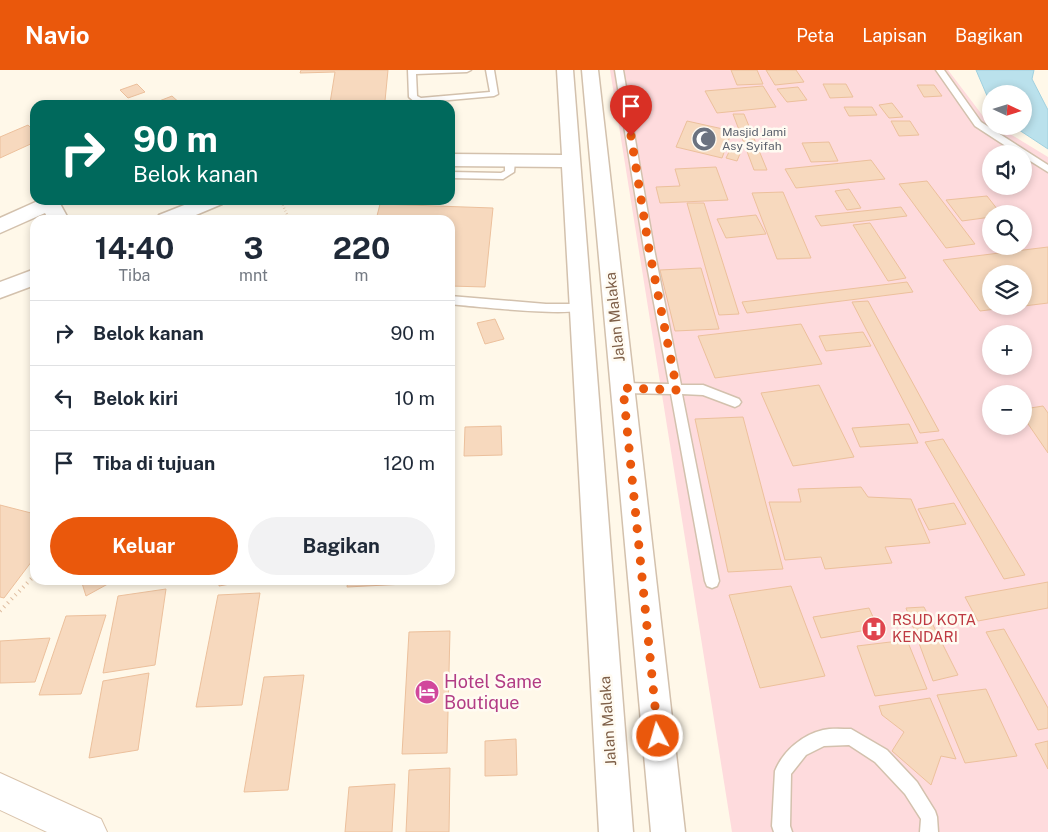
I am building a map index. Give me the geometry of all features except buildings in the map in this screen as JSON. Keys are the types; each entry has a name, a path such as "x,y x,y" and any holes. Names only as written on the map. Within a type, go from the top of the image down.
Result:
{"street":[{"name":"Jalan Malaka","path":"565,70 616,832"},
{"name":"Jalan Malaka","path":"590,70 668,832"},
{"path":"567,100 593,100"},
{"path":"455,160 571,161"},
{"path":"178,215 204,205"},
{"path":"34,215 56,208"},
{"path":"0,226 30,216"},
{"path":"0,290 30,279"},
{"path":"0,792 88,832"}],"lane":[{"path":"418,100 413,97 412,71 467,70"},
{"path":"430,100 494,94 490,70"},
{"path":"619,70 649,249 712,581"},
{"path":"940,70 978,124 1048,169"},
{"path":"455,175 503,176 509,172 513,161"},
{"path":"455,300 542,308 581,308"},
{"path":"623,388 703,390 735,402"},
{"path":"783,832 781,826 783,771 800,749 823,738 851,737 881,756 911,788 929,817 929,832"}],"path":[{"path":"0,611 30,581"}],"shaded area":[{"name":"RSUD KOTA KENDARI","path":"610,70 948,70 982,115 982,135 1012,135 1028,145 982,145 982,195 1032,195 1032,147 1048,157 1048,832 732,832"}],"water":[{"path":"976,70 1034,70 1032,79 1048,110 1048,149 1027,135 1032,135 1032,85 982,85"}],"place":[{"name":"Masjid Jami Asy Syifah","path":"704,139"},
{"name":"RSUD KOTA KENDARI","path":"874,629"},
{"name":"Hotel Same Boutique","path":"427,692"}],"route":[{"path":"631,136 649,249 677,390 623,388 658,736"}]}
